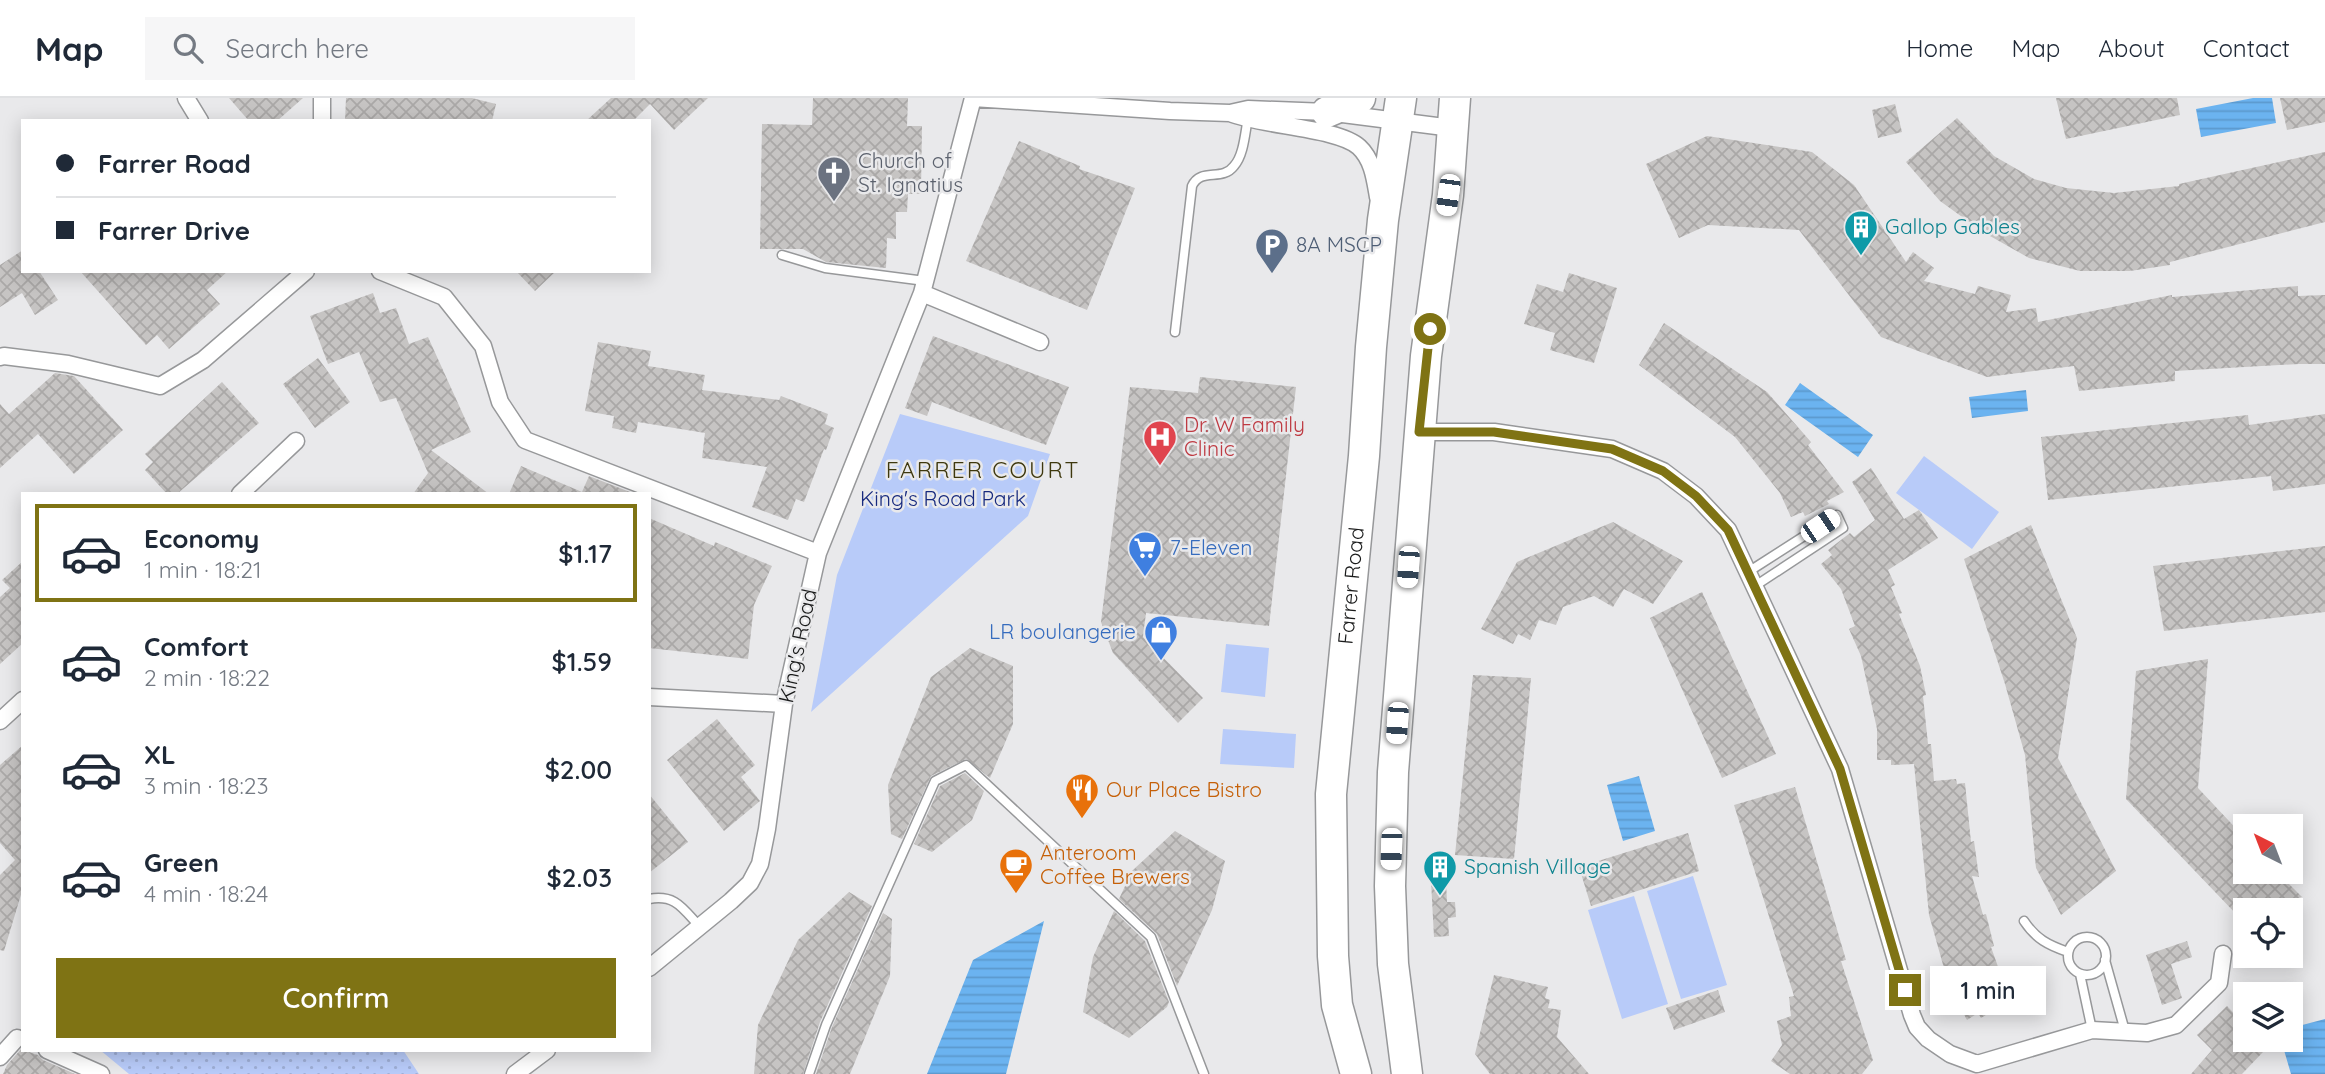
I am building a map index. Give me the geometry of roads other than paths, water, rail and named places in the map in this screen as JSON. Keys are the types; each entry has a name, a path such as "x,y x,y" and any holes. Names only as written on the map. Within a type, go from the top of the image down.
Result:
{"highway":[{"path":"1327,112 1360,98"},
{"path":"1407,1074 1393,964 1390,886 1393,772 1419,432 1426,356 1448,195 1455,98"},
{"name":"Farrer Road","path":"1356,1074 1337,1005 1330,893 1331,794 1364,456 1383,220 1399,110"}],"street":[{"path":"186,98 199,119"},
{"path":"322,98 322,119"},
{"path":"974,98 1170,105 1248,115 1346,138 1361,148 1371,164 1383,220"},
{"name":"King's Road","path":"651,966 750,883 760,864 784,704 818,553 924,287 974,98"},
{"path":"1248,115 1399,110 1452,128"},
{"path":"0,358 4,356 68,364 160,386 204,360 304,273"},
{"path":"385,273 444,297 483,346 500,402 525,440 818,553"},
{"path":"924,287 1040,342"},
{"path":"1419,432 1494,432 1612,449 1663,471 1696,496 1728,530 1840,769 1912,1015 1922,1033 1950,1054 1977,1063 2092,1030 2147,1033 2176,1025 2219,983 2223,954"},
{"path":"242,492 296,441"},
{"path":"651,697 784,704"},
{"path":"0,721 21,702"},
{"path":"0,1031 20,1039 0,1057"},
{"path":"51,1052 100,1074"},
{"path":"515,1074 544,1052"}],"lane":[{"path":"1175,332 1192,186 1195,179 1202,174 1221,174 1234,166 1240,158 1248,115"},
{"path":"782,255 825,268 924,287"},
{"path":"1837,514 1843,528 1752,579 1837,514"},
{"path":"810,1074 826,1025 934,781 966,765 1151,937 1204,1074"},
{"path":"651,899 662,897 677,902 699,927"},
{"path":"2024,921 2033,934 2047,944 2068,952"},
{"path":"2105,960 2100,970 2091,974 2080,974 2068,961 2068,952 2073,943 2081,937 2091,937 2100,942 2105,950 2105,960 2125,1031"},
{"path":"2080,974 2092,1030"}],"place":[{"name":"Church of St. Ignatius","path":"834,203"},
{"name":"Gallop Gables","path":"1861,257"},
{"name":"8A MSCP","path":"1272,275"},
{"name":"Dr. W Family Clinic","path":"1160,467"},
{"name":"7-Eleven","path":"1145,578"},
{"name":"LR boulangerie","path":"1161,662"},
{"name":"Our Place Bistro","path":"1082,820"},
{"name":"Anteroom Coffee Brewers","path":"1016,895"},
{"name":"Spanish Village","path":"1440,897"}],"district":[{"name":"FARRER COURT","path":"983,470"}],"park label":[{"name":"King's Road Park","path":"943,499"}]}
